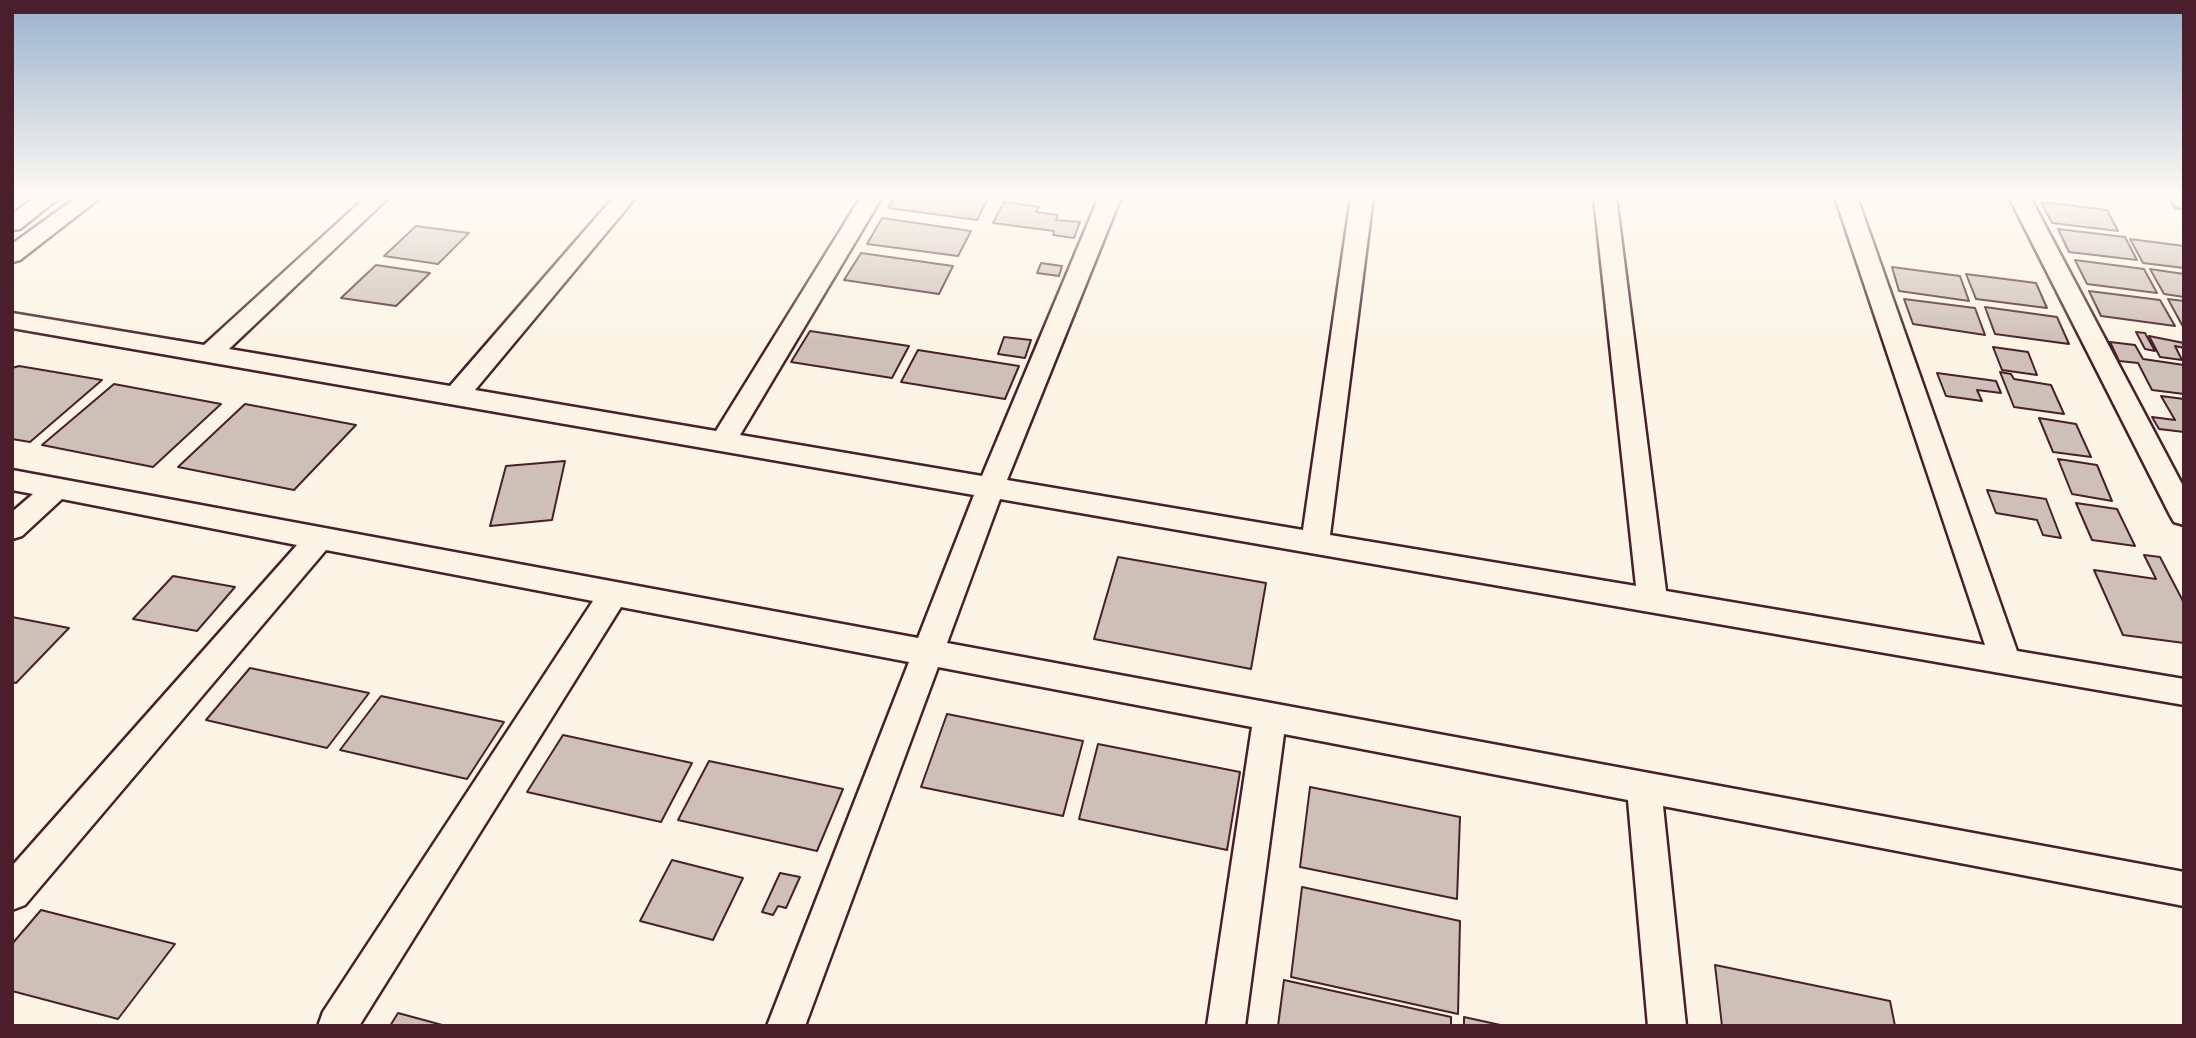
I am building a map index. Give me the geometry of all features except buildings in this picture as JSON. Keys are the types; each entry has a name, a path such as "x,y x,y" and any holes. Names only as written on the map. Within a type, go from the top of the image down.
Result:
{"street":[{"path":"12,256 26,245"},
{"path":"209,354 327,245"},
{"path":"456,396 585,245"},
{"path":"723,442 843,245"},
{"path":"786,1026 991,486 1090,245"},
{"path":"1315,543 1355,245"},
{"path":"1611,245 1652,601"},
{"path":"1863,245 2006,662"},
{"path":"2044,245 2184,515"},
{"path":"12,320 2184,692"},
{"path":"12,480 2184,889"},
{"path":"12,528 57,488"},
{"path":"12,893 320,538"},
{"path":"337,1026 614,593"},
{"path":"1226,1026 1270,717"},
{"path":"1644,788 1667,1026"}]}
